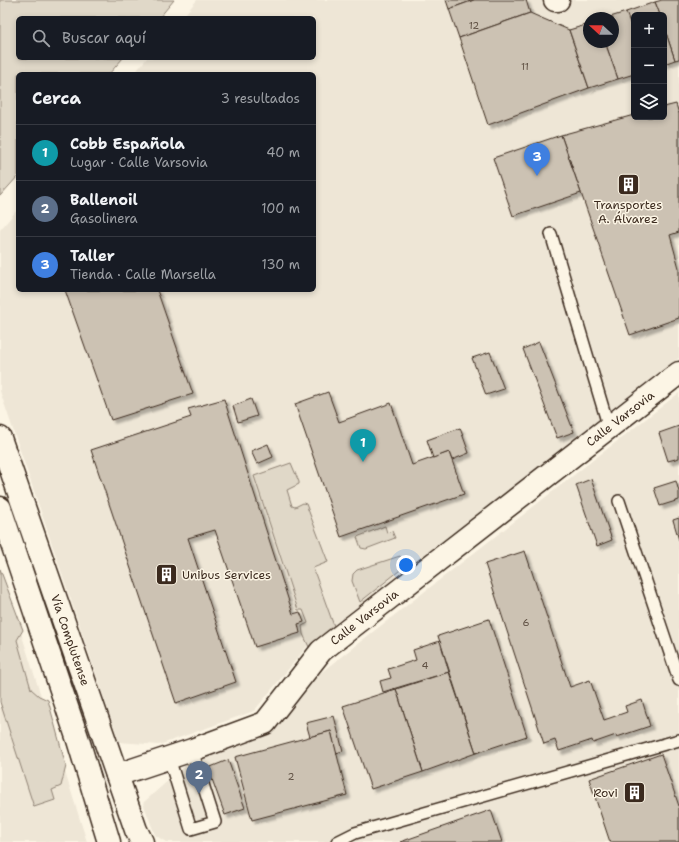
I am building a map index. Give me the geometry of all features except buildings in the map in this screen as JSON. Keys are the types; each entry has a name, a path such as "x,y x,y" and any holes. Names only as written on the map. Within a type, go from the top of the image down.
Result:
{"main road":[{"name":"Calle Varsovia","path":"117,775 192,750 265,723 321,651 679,373"},
{"name":"Vía Complutense","path":"0,438 136,830 142,842"},
{"name":"Vía Complutense","path":"0,508 78,740 109,842"}],"lane":[{"path":"551,234 609,428"},
{"path":"619,501 679,680"},
{"path":"337,842 355,833 679,740"},
{"path":"169,758 192,829 215,822 192,750"}],"shaded area":[{"path":"0,0 174,0 161,16 16,16 16,60 121,60 111,72 16,72 16,178 0,196"},
{"path":"197,0 679,0 679,358 309,644 254,711 159,745 119,742 0,391 0,230 16,211 16,292 316,292 316,72 136,72 145,60 316,60 316,16 184,16"},
{"path":"679,393 679,842 166,842 155,835 143,803 189,762 275,729 319,674"},
{"path":"291,463 299,482 299,484 287,490 292,506 295,507 303,503 306,504 328,562 313,568 334,626 309,647 303,634 302,626 308,623 303,610 298,610 254,476"},
{"path":"385,526 387,533 392,531 395,538 366,549 361,548 357,537"},
{"path":"400,556 404,567 360,602 352,581 353,574 357,570"},
{"path":"0,566 87,842 0,842"},
{"path":"0,569 23,630 17,640 31,689 39,696 48,700 66,766 61,786 52,790 55,800 34,807 0,702"}],"place":[{"name":"Taller","path":"537,176"},
{"name":"Transportes A. Álvarez","path":"628,184"},
{"name":"Cobb Española","path":"363,462"},
{"name":"Unibus Services","path":"167,575"},
{"name":"Rovi","path":"634,793"},
{"name":"Ballenoil","path":"199,794"}]}
